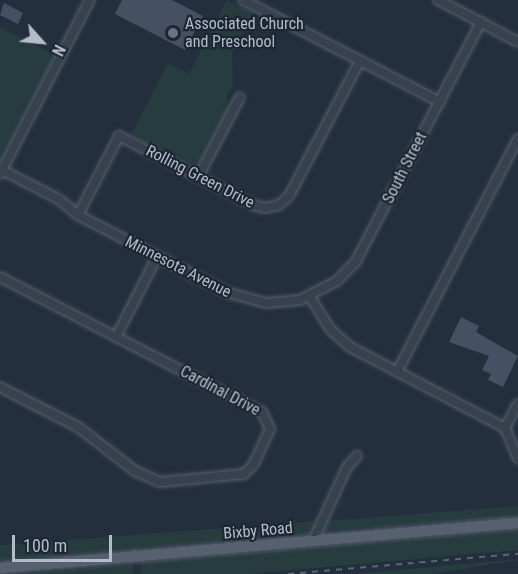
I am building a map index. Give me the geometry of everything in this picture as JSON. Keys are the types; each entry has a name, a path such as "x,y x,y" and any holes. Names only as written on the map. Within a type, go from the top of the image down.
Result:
{"main road":[{"name":"Bixby Road","path":"0,568 518,524"}],"street":[{"path":"1,172 90,0"},
{"path":"243,0 440,102"},
{"path":"438,0 451,3 518,42"},
{"name":"South Street","path":"310,297 337,281 356,261 481,22"},
{"name":"Rolling Green Drive","path":"78,215 119,136 258,207 272,208 285,202 360,61"},
{"path":"198,177 240,97"},
{"path":"397,372 518,139"},
{"name":"Minnesota Avenue","path":"1,172 60,200 78,215 157,257 252,302 280,303 310,297"},
{"path":"116,337 157,257"},
{"name":"Cardinal Drive","path":"0,277 265,415 270,429 249,470 234,477 169,482 151,479 92,436 0,387"},
{"path":"310,297 338,337 397,372 505,428 518,458"},
{"path":"505,428 518,404"},
{"path":"313,541 347,467 357,456"}],"green space":[{"path":"227,0 253,12 232,52 233,86 227,95 228,107 200,162 192,167 131,135 168,63 189,74"},
{"path":"0,27 55,55 0,162"},
{"path":"518,506 518,517 324,531 326,521"},
{"path":"315,521 313,533 0,560 0,545"},
{"path":"518,530 518,550 249,574 141,574 141,562"},
{"path":"508,560 518,560 432,574 354,574"},
{"path":"134,564 133,574 21,574"}],"building":[{"name":"Associated Church and Preschool","path":"122,0 172,0 203,16 185,50 115,14"},
{"path":"4,3 23,13 18,24 0,15"},
{"path":"461,317 479,326 476,332 518,356 503,387 488,380 491,374 482,370 489,356 449,342"}],"railway":[{"path":"288,574 518,554"}],"place":[{"name":"Associated Church and Preschool","path":"173,33"}]}
